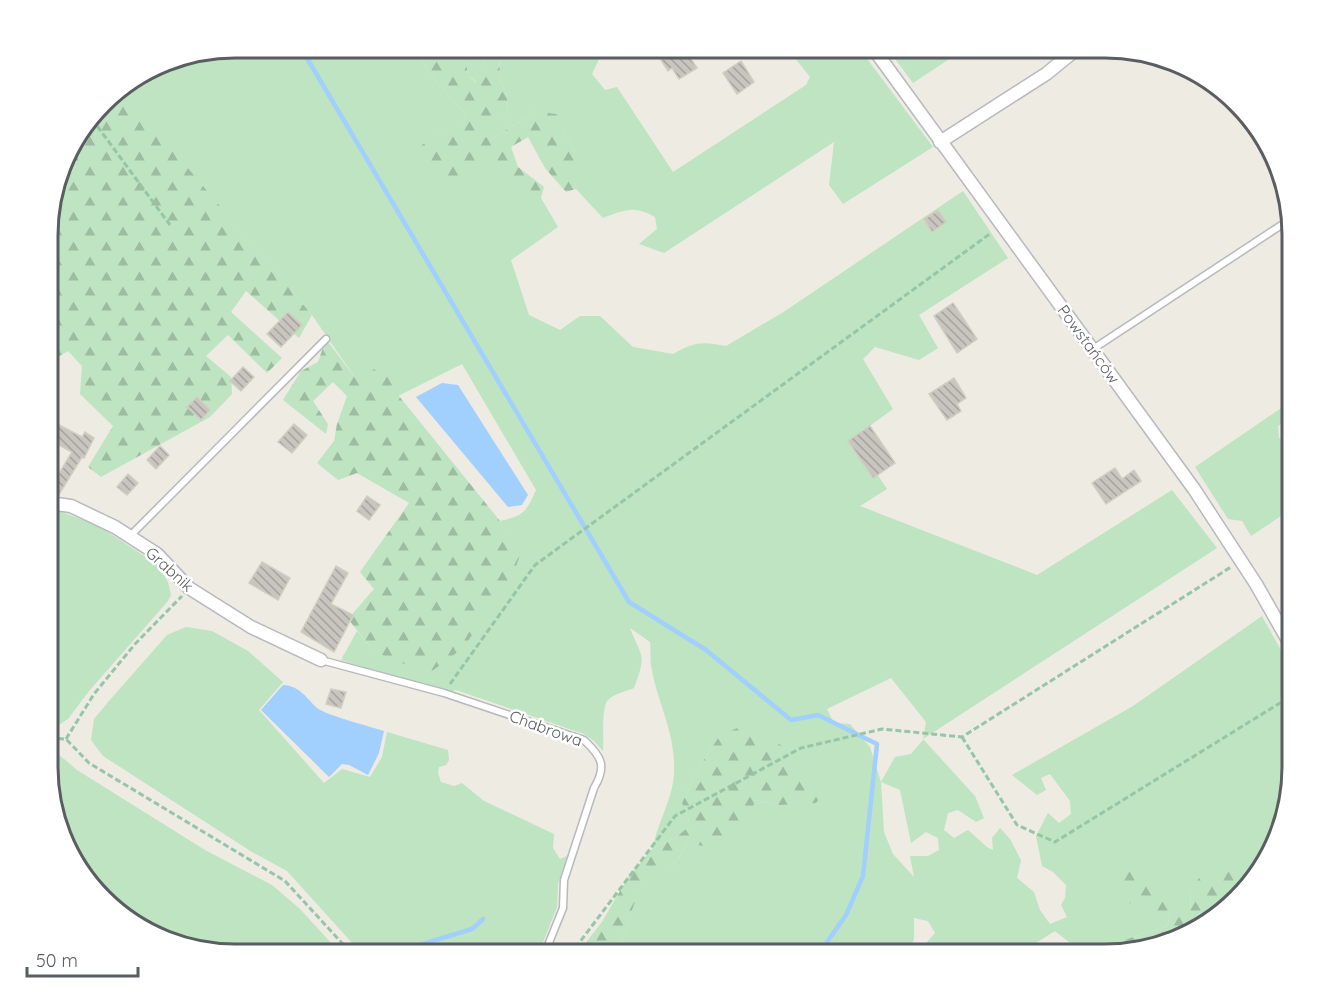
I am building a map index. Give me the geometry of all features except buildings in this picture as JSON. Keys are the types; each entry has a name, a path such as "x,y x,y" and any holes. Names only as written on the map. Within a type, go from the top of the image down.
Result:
{"street":[{"name":"Powstańców","path":"881,59 1194,489 1241,560 1282,630"},
{"path":"940,142 1046,74 1064,59"},
{"name":"Grabnik","path":"58,504 71,506 116,527 157,554 189,588 251,627 321,660"}],"lane":[{"path":"1093,349 1282,225"},
{"path":"130,536 326,339"},
{"name":"Chabrowa","path":"321,660 444,693 584,740 597,752 602,765 600,778 594,788 564,880 563,908 548,944"}],"path":[{"path":"97,126 170,225"},
{"path":"444,693 535,565 1003,225"},
{"path":"578,944 675,816 801,748 882,729 962,737 1241,560"},
{"path":"66,740 94,694 135,644 189,588"},
{"path":"962,737 1017,825 1055,842 1282,702"},
{"path":"59,739 66,740 89,764 285,881 343,944"}],"green space":[{"path":"224,59 422,59 428,72 466,115 460,131 435,134 494,155 527,198 541,198 558,227 511,260 529,315 560,330 580,316 600,316 633,347 673,354 698,344 711,343 726,346 782,313 963,191 1008,258 919,315 938,348 919,360 875,347 863,359 893,409 853,438 887,489 860,506 1037,575 1172,490 1217,548 923,739 975,796 984,818 976,822 958,810 948,813 944,830 954,838 968,830 993,850 992,838 1000,828 1010,839 1021,860 1017,878 1034,892 1040,910 1050,924 1067,917 1061,905 1065,898 1066,885 1053,872 1042,866 1036,836 1048,813 1059,823 1071,814 1070,801 1050,774 1041,778 1046,790 1037,795 1012,775 1133,706 1262,616 1282,652 1282,779 1279,802 1269,835 1246,875 1232,891 1191,890 1190,911 1183,921 1133,890 1170,913 1167,927 1117,944 1071,944 1055,931 1034,944 925,944 935,933 928,921 914,918 912,944 621,944 642,880 672,867 688,844 754,800 780,805 720,735 698,769 682,803 691,825 675,838 653,848 671,792 674,758 654,679 650,642 630,628 640,651 641,668 634,688 613,696 606,704 603,751 584,734 456,690 444,693 341,660 357,631 373,650 518,553 500,521 520,515 530,503 536,490 462,364 398,396 356,379 312,315 126,96 168,72 201,62","holes":["891,678 926,722 923,739 911,754 895,757 881,782 870,747 850,724 834,723 827,709","881,782 900,790 911,843 926,832 938,838 939,850 928,856 910,856 914,877 893,854 884,832"]},
{"path":"422,59 466,59 468,76 476,82 486,65 483,59 499,59 500,80 508,97 507,113 482,135 492,139 536,111 561,115 561,127 575,150 576,189 566,192 545,168 528,137 511,147 518,167 544,187 541,198 527,198 500,176 494,155 469,176 448,176 424,157 421,146 435,134 460,130 466,115 428,72"},
{"path":"466,59 483,59 486,65 477,82 468,76"},
{"path":"499,59 599,59 592,74 605,90 617,87 673,172 806,85 810,77 796,59 867,59 933,147 843,204 829,185 834,142 664,253 639,244 657,229 655,217 641,211 629,210 603,218 576,189 572,163 575,150 561,127 536,111 492,139 481,135 507,113 508,97 500,80"},
{"path":"895,59 949,59 913,83"},
{"path":"161,76 127,96 312,315 299,338 246,291 231,312 282,358 267,373 228,335 206,356 231,377 232,394 210,417 101,477 88,467 113,426 80,394 82,366 68,351 58,357 58,236 60,213 68,179 82,147 102,119 119,102 137,88"},
{"path":"326,339 356,379 375,369 393,373 399,396 500,521 520,555 512,578 463,648 432,671 394,661 373,650 348,619 374,589 360,572 409,503 357,473 338,480 317,463 334,441 337,424 347,396 333,382 313,401 328,424 326,434 283,400 301,371 318,362"},
{"path":"1282,408 1282,423 1278,426 1279,438 1282,440 1282,515 1251,536 1242,521 1228,519 1195,467"},
{"path":"59,511 105,530 158,565 168,582 171,595 68,719 59,725"},
{"path":"186,627 212,631 248,651 283,682 259,710 324,783 342,769 370,777 382,757 387,732 448,750 449,760 446,765 439,767 441,782 454,786 462,783 484,801 554,834 553,848 560,859 567,856 558,884 557,907 542,944 353,944 287,871 252,852 103,756 91,740 94,719 167,635"},
{"path":"740,727 781,745 823,794 816,803 780,805 754,800 753,822 705,846 688,844 672,867 642,881 621,944 585,944 602,922 628,877 653,848 675,838 691,825 682,803 698,769 720,735"},
{"path":"59,755 77,770 205,850 272,885 300,909 332,944 224,944 190,938 147,921 110,893 88,866 77,846 62,802"},
{"path":"1134,864 1147,868 1151,885 1164,890 1173,897 1183,920 1190,911 1191,890 1202,874 1230,872 1239,881 1222,901 1204,915 1184,926 1162,935 1121,943 1122,941 1147,932 1167,927 1170,914 1143,916 1129,902 1133,890 1115,882 1117,872"}],"water":[{"path":"442,383 458,385 528,495 522,505 508,507 416,397"},
{"path":"283,685 298,690 322,711 384,731 379,753 368,775 349,765 342,764 329,777 261,710"}],"waterway":[{"path":"308,59 629,602 706,650 791,720 818,715 877,744 863,876 846,915 826,944"},
{"path":"423,944 472,929 483,919"}]}
